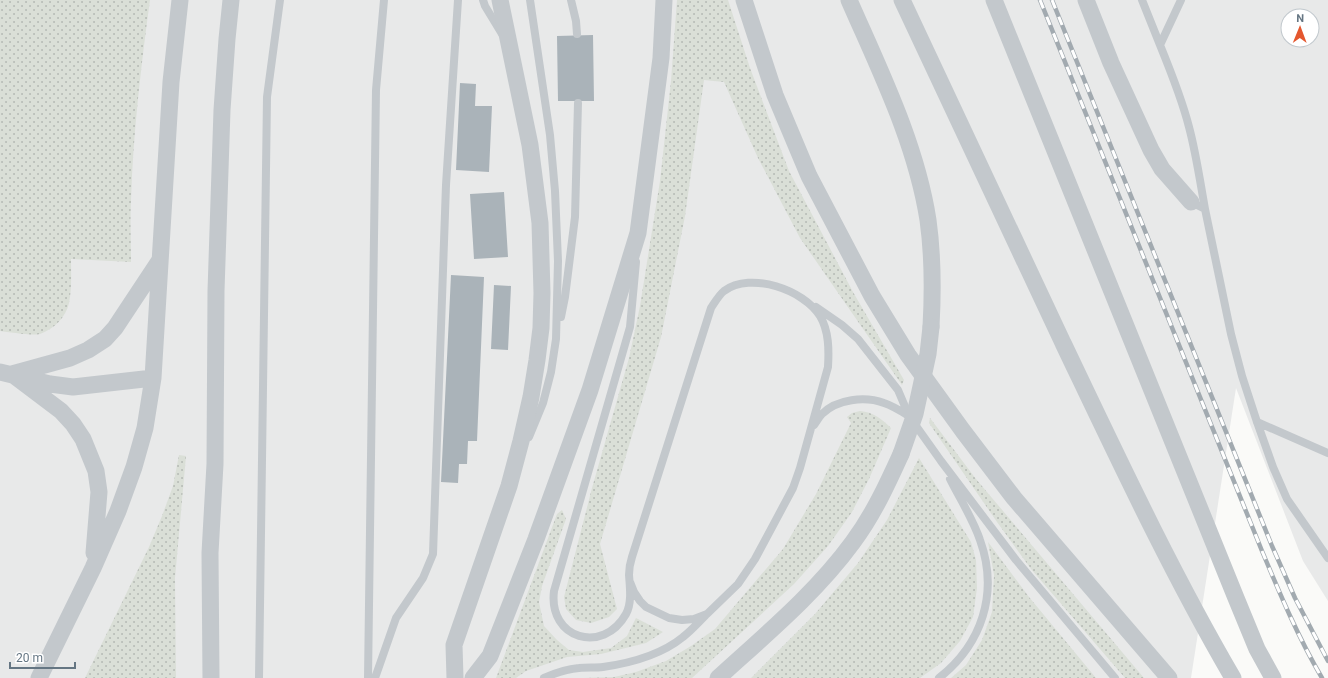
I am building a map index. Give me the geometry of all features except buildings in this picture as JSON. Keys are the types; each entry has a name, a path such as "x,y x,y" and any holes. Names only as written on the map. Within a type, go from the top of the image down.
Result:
{"street":[{"path":"39,678 93,568 118,511 134,467 145,428 153,378 171,82 180,0"},
{"path":"211,678 210,553 214,464 216,291 222,110 231,0"},
{"path":"455,678 454,645 509,486 531,397 537,360 542,293 541,230 530,145 500,0"},
{"path":"473,678 490,656 536,539 590,390 638,234 661,58 664,0"},
{"path":"744,0 775,95 809,176 872,296 900,342 963,431 1014,498 1168,678"},
{"path":"718,678 802,600 852,543 871,514 884,492 901,454 915,414 926,360 931,327 933,295 932,258 928,220 909,146 888,90 849,0"},
{"path":"902,0 1072,362 1151,524 1197,614 1233,678"},
{"path":"994,0 1236,598 1257,649 1273,678"},
{"path":"1086,0 1111,63 1162,169 1198,205"},
{"path":"6,373 70,358 88,350 105,339 115,328 160,260"},
{"path":"6,373 50,384 73,387 153,378"},
{"path":"6,373 61,411 73,424 90,453 96,471 99,492 93,568"}],"lane":[{"path":"259,678 267,97 280,0"},
{"path":"368,678 376,90 384,0"},
{"path":"374,678 396,618 423,578 433,554 446,185 458,0"},
{"path":"482,0 504,37 512,56"},
{"path":"530,0 550,135 555,192 558,262 556,339"},
{"path":"571,0 576,21 577,34"},
{"path":"1142,0 1183,105 1189,126 1194,147 1198,205 1242,376 1257,422 1273,467 1288,499 1328,558"},
{"path":"1160,45 1181,0"},
{"path":"509,486 543,403 551,372 556,339 565,298 575,217 578,103"},
{"path":"638,234 630,327 552,602 555,613 567,630 577,636 602,636 620,623 626,614 629,606 629,575 632,557 712,308 717,298 725,290 748,282 762,283 777,286 803,299 842,324 858,339 898,390 909,416 941,461 1016,560 1115,678"},
{"path":"544,678 560,672 578,668 622,664 646,657 665,649 682,638 738,584 755,559 793,488 812,428 828,367 828,339 820,316 803,299"},
{"path":"812,428 822,414 834,406 859,399 874,400 885,403 909,416"},
{"path":"1257,422 1328,453"},
{"path":"939,678 962,657 972,642 980,627 985,609 987,591 984,556 980,540 941,461"},
{"path":"630,582 634,592 646,607 669,618 682,620 694,619 707,614"}],"shaded area":[{"path":"0,0 1328,0 1328,601 1303,561 1236,388 1191,678 0,678"},
{"path":"0,0 150,0 134,151 131,209 131,262 71,259 71,292 65,313 55,326 40,334 0,331"},
{"path":"677,0 728,0 750,68 789,171 853,292 904,380 902,385 800,238 758,158 724,82 704,80 685,216 661,337 600,544 617,609 609,617 591,623 576,620 566,609 564,597 592,488 629,358 640,306 660,181 671,81"},
{"path":"860,411 877,416 891,428 869,479 852,512 828,546 794,584 692,678 583,678 614,677 636,672 666,661 715,629 783,549 816,494 851,423 847,417 852,413"},
{"path":"930,418 976,479 1144,678 1125,678 1031,569 929,423"},
{"path":"179,455 186,456 175,578 176,678 85,678 149,547 173,486"},
{"path":"919,458 971,542 976,560 977,588 973,617 960,641 941,663 920,678 751,678 815,614 858,563 887,520"},
{"path":"562,510 566,519 542,586 539,602 544,626 569,650 583,652 611,648 627,636 636,618 663,632 646,643 601,654 567,657 526,671 516,678 496,678 557,514"},
{"path":"988,542 1029,597 1096,678 951,678 966,665 982,640 992,612 994,575"}],"railway":[{"path":"1040,0 1262,551 1297,631 1322,678"},
{"path":"1052,0 1272,546 1295,598 1328,661"}]}
